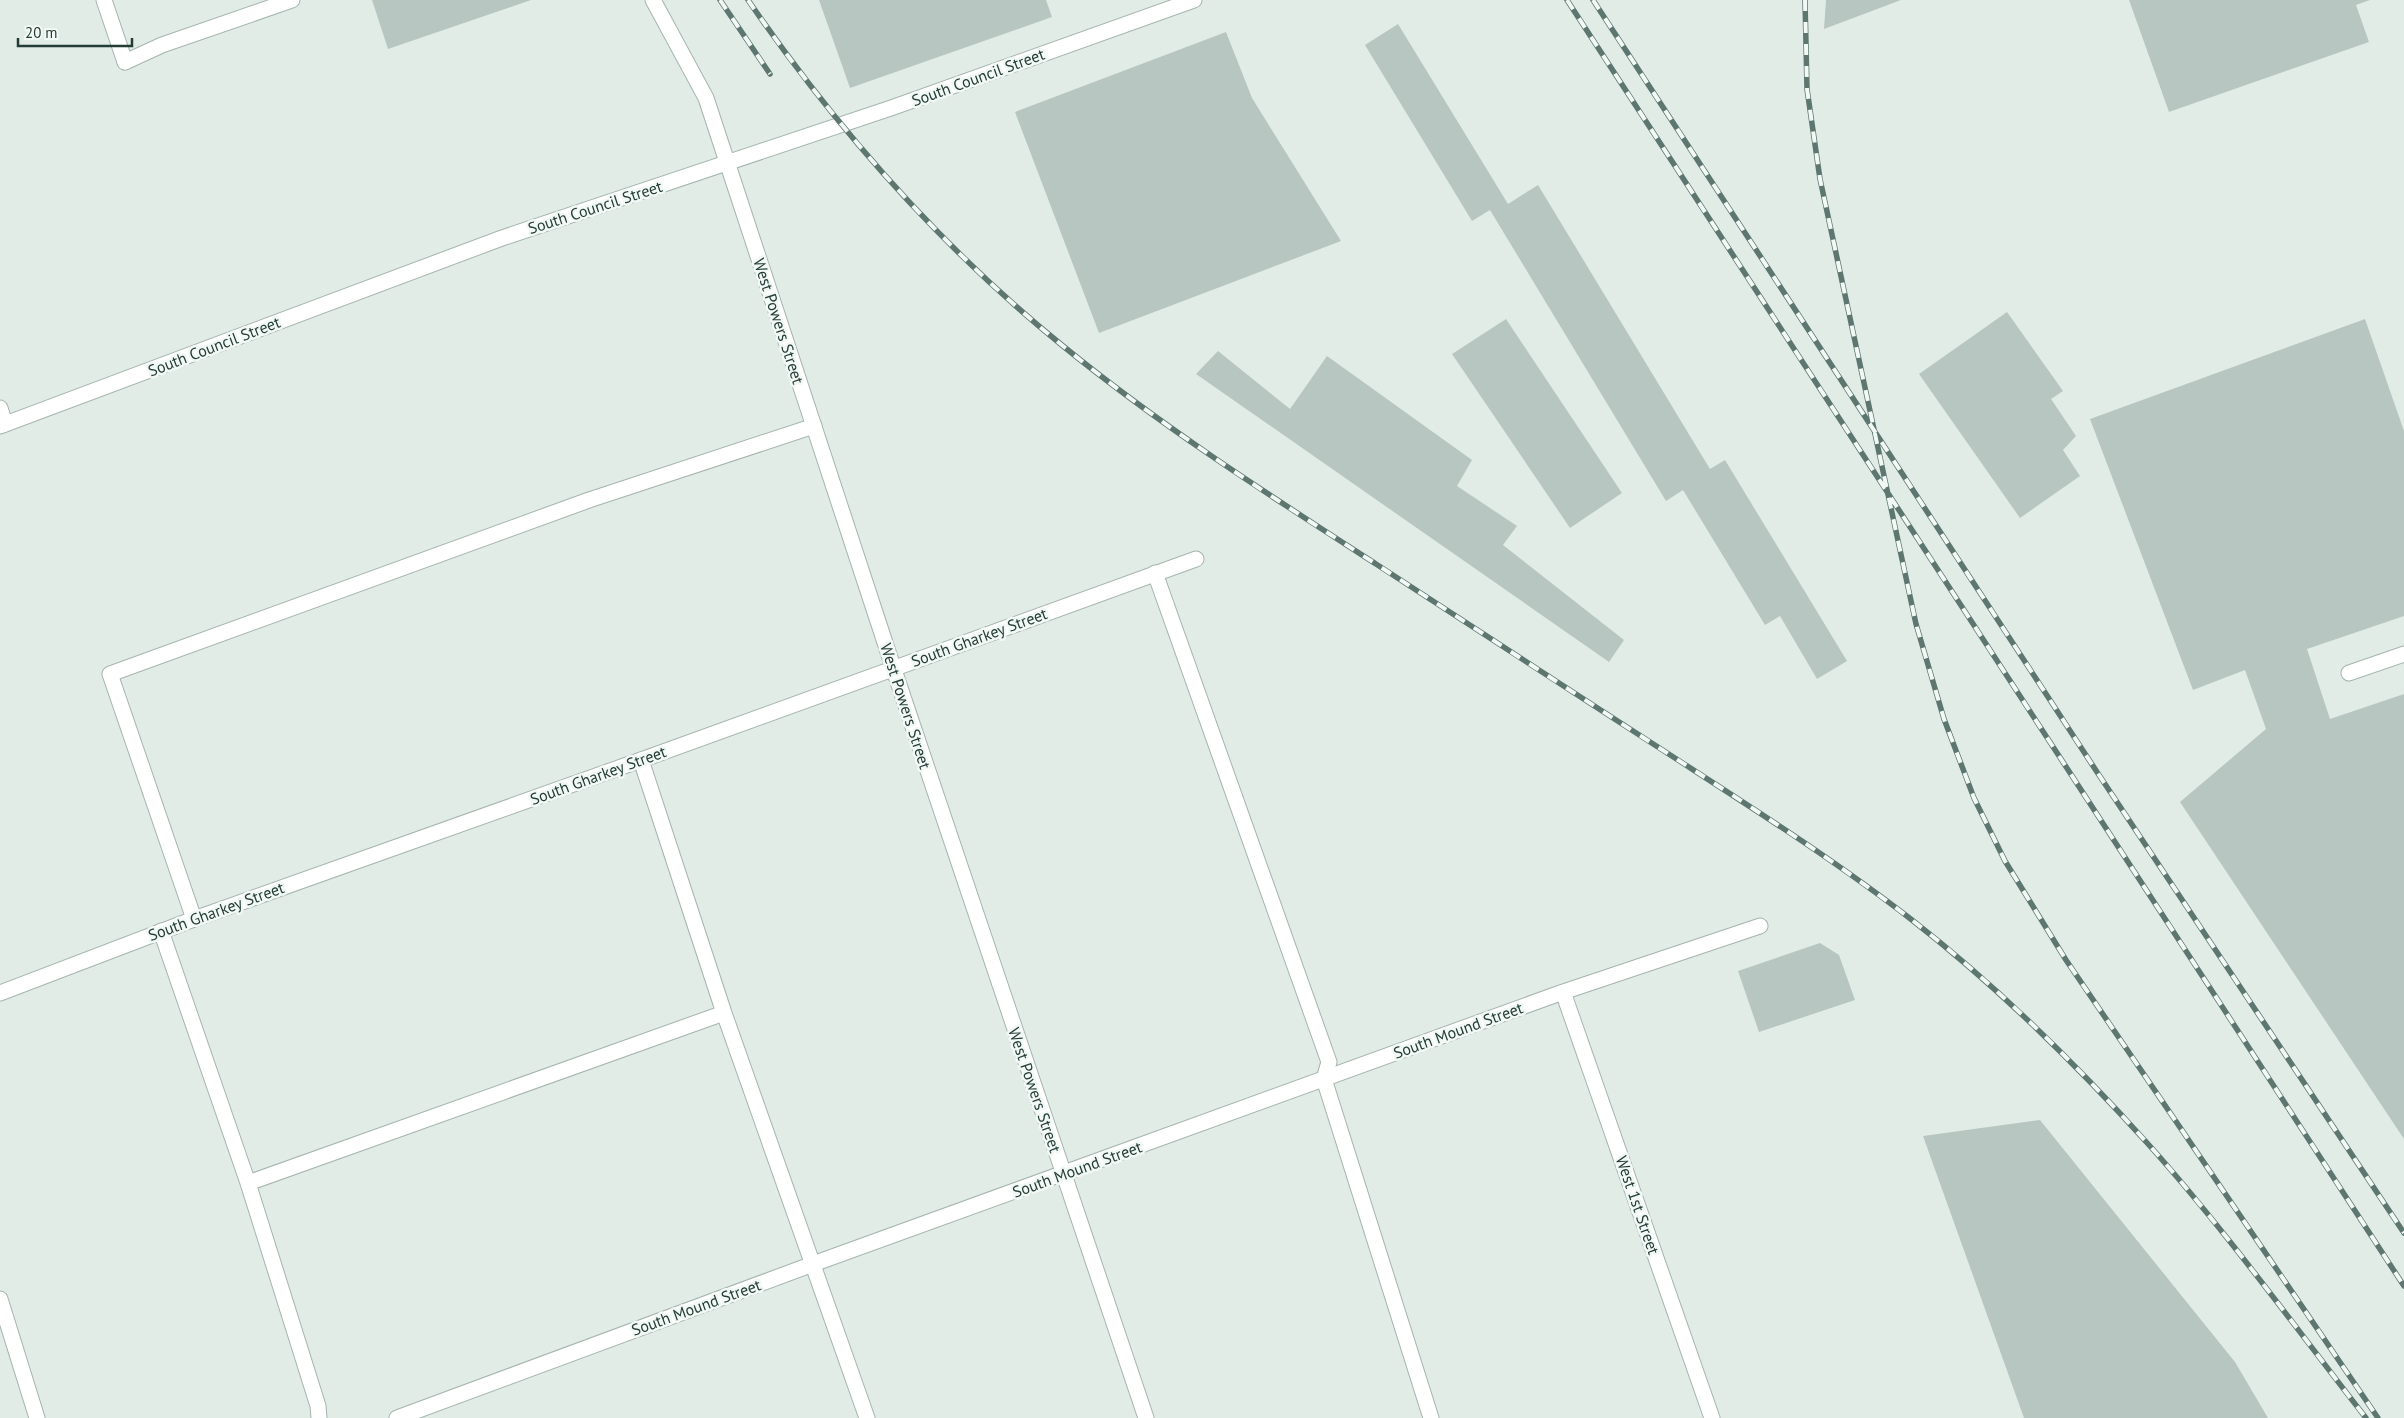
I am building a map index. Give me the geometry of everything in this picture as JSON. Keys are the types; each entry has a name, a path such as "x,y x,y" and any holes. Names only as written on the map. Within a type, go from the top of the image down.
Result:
{"street":[{"path":"104,0 125,62 162,45 292,0"},
{"name":"West Powers Street","path":"653,0 706,98 893,668 1146,1418"},
{"name":"South Council Street","path":"3,425 502,238 891,108 1194,0"},
{"path":"0,408 3,425"},
{"path":"194,919 110,674 589,500 814,426"},
{"name":"South Gharkey Street","path":"0,993 161,931 641,760 1196,558"},
{"path":"1156,574 1329,1062 1324,1079 1431,1418"},
{"path":"2349,673 2404,654"},
{"path":"641,760 724,1013 867,1418"},
{"name":"South Mound Street","path":"397,1418 813,1264 1564,992 1760,926"},
{"path":"161,931 248,1183 318,1406 319,1418"},
{"name":"West 1st Street","path":"1564,992 1712,1418"},
{"path":"248,1183 724,1013"},
{"path":"0,1299 37,1418"}],"building":[{"path":"372,0 531,0 388,49"},
{"path":"819,0 1046,0 1052,17 850,88"},
{"path":"1826,0 1901,0 1824,29"},
{"path":"2129,0 2370,0 2356,5 2369,42 2169,112"},
{"path":"1398,24 1508,204 1538,185 1710,469 1725,460 1847,661 1817,679 1780,616 1765,625 1683,490 1666,501 1490,210 1472,221 1365,45"},
{"path":"1226,32 1252,98 1341,241 1099,333 1015,112"},
{"path":"2007,312 2063,391 2051,399 2076,436 2063,450 2080,476 2020,518 1919,374"},
{"path":"1506,319 1622,493 1570,528 1452,354"},
{"path":"2365,319 2404,431 2404,616 2307,649 2330,719 2404,694 2404,1139 2180,802 2266,729 2245,670 2193,690 2090,419"},
{"path":"1218,351 1290,409 1327,356 1472,460 1457,486 1517,526 1503,545 1624,640 1609,662 1196,374"},
{"path":"1820,943 1839,955 1855,1000 1759,1032 1738,971"},
{"path":"2040,1120 2235,1362 2268,1418 2024,1418 1923,1136"}],"railway":[{"path":"720,0 770,74"},
{"path":"748,0 782,48 854,140 933,227 1018,308 1100,376 1256,486 1826,857 1912,920 2006,999 2093,1085 2178,1178 2233,1245 2366,1418"},
{"path":"1567,0 2404,1286"},
{"path":"1593,0 2097,772 2404,1233"},
{"path":"1805,0 1807,89 1820,179 1916,624 1944,719 1974,798 2005,861 2066,960 2378,1418"}]}
